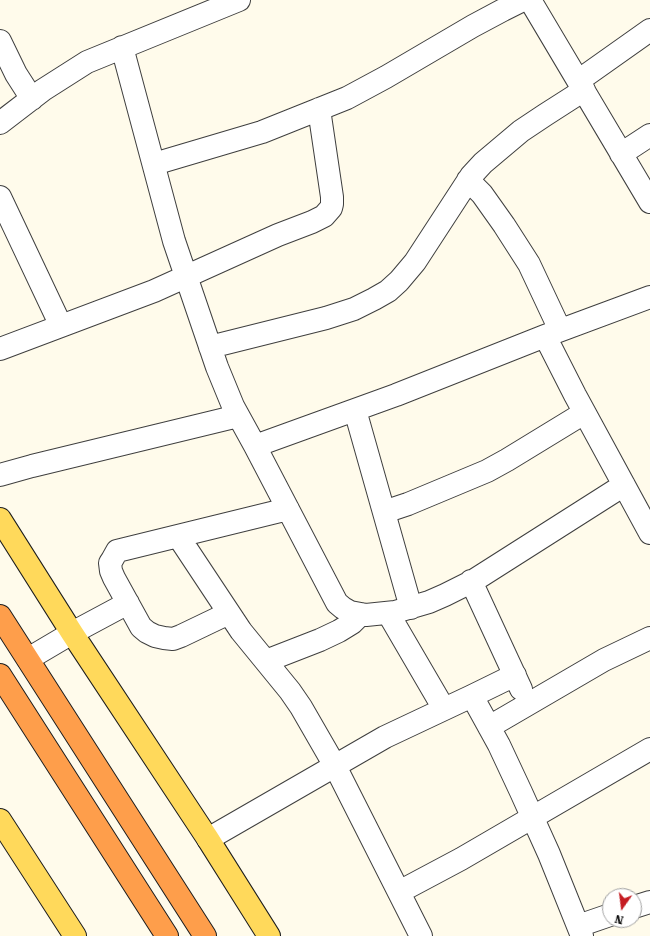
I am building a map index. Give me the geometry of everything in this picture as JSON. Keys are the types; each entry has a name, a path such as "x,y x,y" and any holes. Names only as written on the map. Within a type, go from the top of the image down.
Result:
{"highway":[{"path":"0,616 205,936"},
{"path":"0,675 163,935"}],"main road":[{"path":"0,519 72,633 208,839 269,936"},
{"path":"0,820 75,936"}],"street":[{"path":"0,123 67,74 86,62 239,0"},
{"path":"154,164 262,132 347,98 386,78 473,26 523,0"},
{"path":"530,0 650,202"},
{"path":"210,347 326,318 354,309 388,291 399,281 414,262 468,180 483,163 521,131 545,115 650,30"},
{"path":"0,41 16,74 32,99"},
{"path":"122,47 174,241 210,347 230,400 338,603 343,608 350,612 366,615 388,613 411,608 446,595 471,581 624,485"},
{"path":"0,349 154,291 278,235 319,219 328,212 332,204 320,109"},
{"path":"622,154 650,135"},
{"path":"468,180 482,194 529,264 553,333 584,413 648,525"},
{"path":"0,197 61,326"},
{"path":"255,446 396,395 553,333 650,297"},
{"path":"355,410 411,608"},
{"path":"384,512 408,504 487,471 584,413"},
{"path":"0,475 238,416"},
{"path":"229,613 181,636 164,638 155,636 141,627 111,571 110,563 117,551 288,509"},
{"path":"178,536 241,631 290,691 297,702 335,766 421,936"},
{"path":"471,581 527,704"},
{"path":"28,659 128,603"},
{"path":"388,613 444,709"},
{"path":"266,661 339,631 352,623 361,614"},
{"path":"489,727 604,660 650,638"},
{"path":"208,839 385,737 515,675"},
{"path":"472,696 489,727 549,854 580,931 602,919"},
{"path":"399,892 461,859 650,749"}]}
